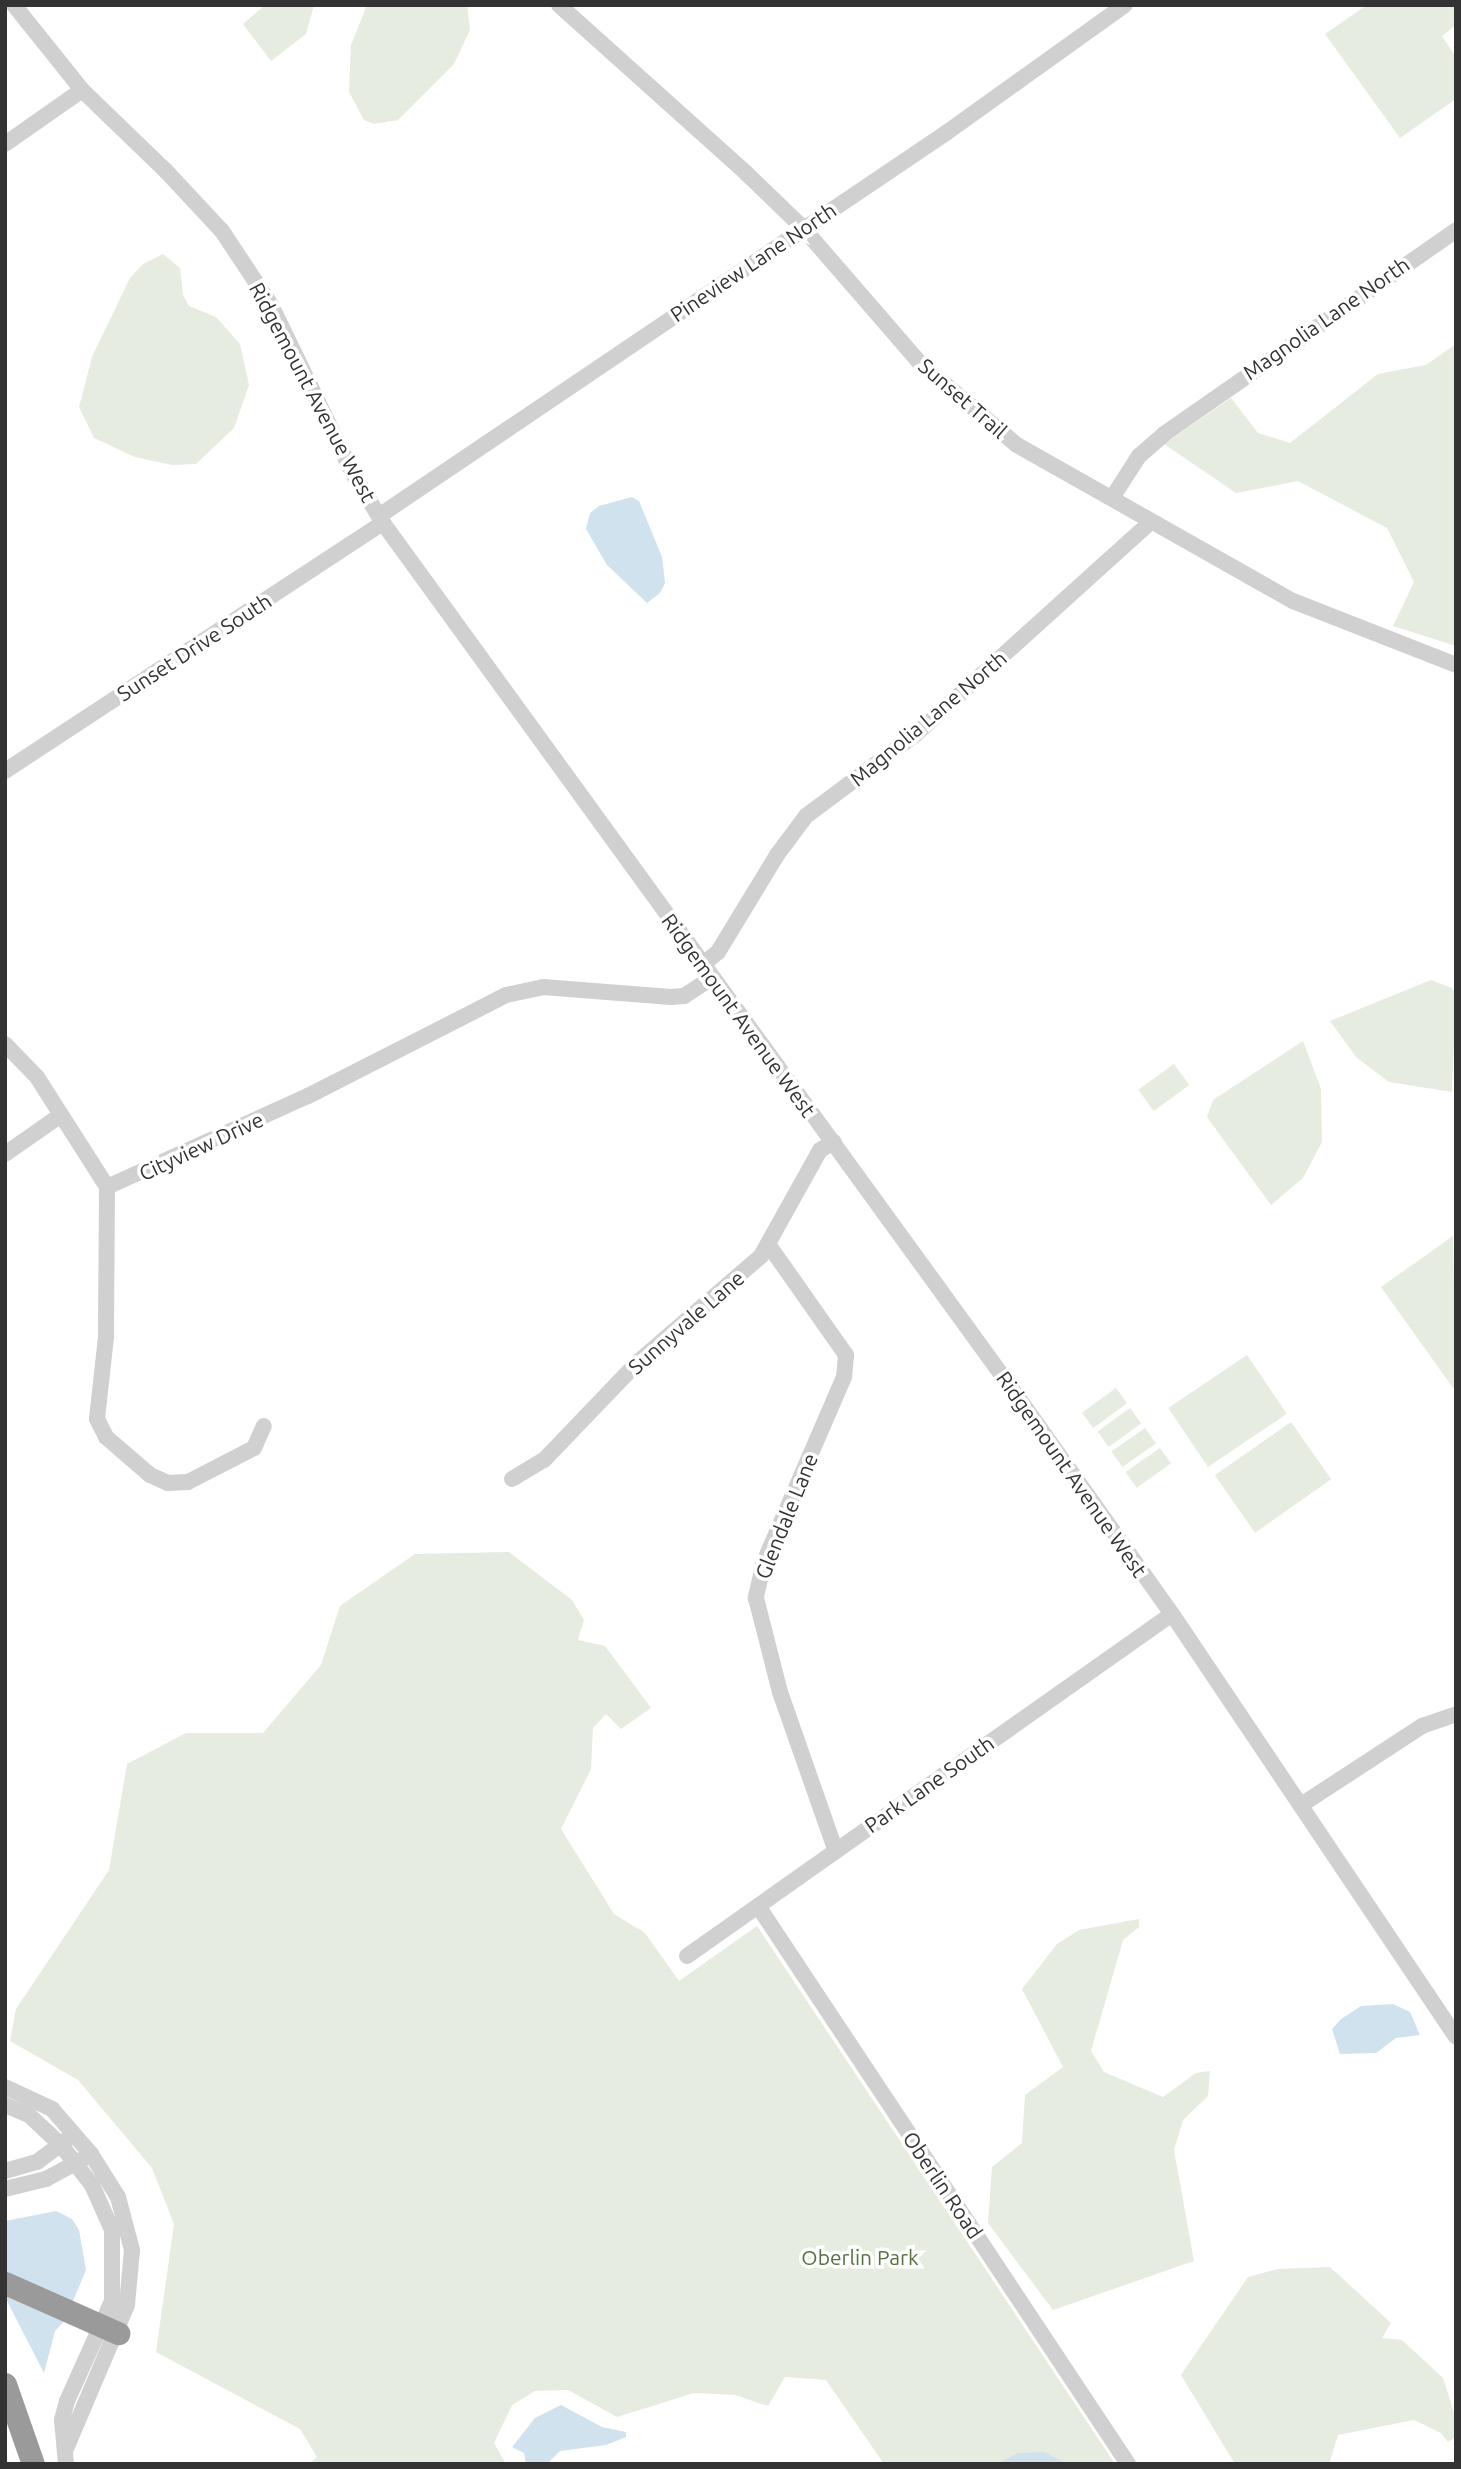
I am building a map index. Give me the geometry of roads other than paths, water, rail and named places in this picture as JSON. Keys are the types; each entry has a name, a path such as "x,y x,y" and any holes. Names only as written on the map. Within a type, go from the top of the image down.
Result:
{"highway":[{"path":"5,2283 110,2330"},
{"path":"5,2384 33,2464"}],"street":[{"name":"Ridgemount Avenue West","path":"14,5 82,90 195,199 242,259 271,305 352,472 381,519 707,971 834,1142 1172,1614 1456,2037"},
{"name":"Sunset Trail","path":"559,5 803,228 919,362 1017,444 1293,601 1456,666"},
{"name":"Pineview Lane North","path":"381,519 803,228 947,133 1125,5"},
{"path":"5,144 82,90"},
{"name":"Magnolia Lane North","path":"1112,498 1139,456 1164,434 1456,230"},
{"name":"Sunset Drive South","path":"5,771 381,519"},
{"name":"Magnolia Lane North","path":"707,971 777,855 806,816 916,734 1151,522"},
{"name":"Cityview Drive","path":"107,1187 309,1096 506,995 543,987 684,996 707,971"},
{"path":"5,1044 25,1061 107,1187 106,1337 97,1419 106,1437 150,1475 168,1483 188,1482 254,1448 264,1426"},
{"path":"5,1154 61,1115"},
{"name":"Sunnyvale Lane","path":"512,1479 544,1460 600,1398 749,1267 768,1244 820,1150 834,1142"},
{"name":"Glendale Lane","path":"768,1244 846,1355 844,1377 764,1562 756,1598 780,1692 835,1849"},
{"name":"Park Lane South","path":"687,1956 835,1849 1172,1614"},
{"path":"1301,1805 1422,1726 1456,1714"},
{"name":"Oberlin Road","path":"758,1906 1128,2464"},
{"path":"5,2087 40,2100 75,2133 118,2197 132,2250 132,2278 110,2330 67,2401 62,2420 65,2458"},
{"path":"5,2105 29,2115 61,2145 97,2195 112,2230 115,2277 110,2330"},
{"path":"5,2171 37,2162 75,2133"},
{"path":"5,2189 46,2179 91,2154"}],"water":[{"path":"632,497 639,501 662,557 665,583 660,593 647,603 607,565 586,529 590,513 599,506"},
{"path":"1393,2004 1410,2012 1420,2035 1396,2038 1376,2053 1340,2054 1332,2029 1341,2019 1361,2006"},
{"path":"56,2211 72,2219 79,2230 86,2270 65,2320 55,2331 44,2373 5,2297 5,2221"},
{"path":"561,2405 602,2427 626,2432 626,2437 606,2445 560,2451 547,2464 526,2464 524,2453 512,2447 535,2418"},
{"path":"1045,2452 1067,2464 997,2464 1018,2453"}],"park label":[{"name":"Oberlin Park","path":"860,2257"}]}
